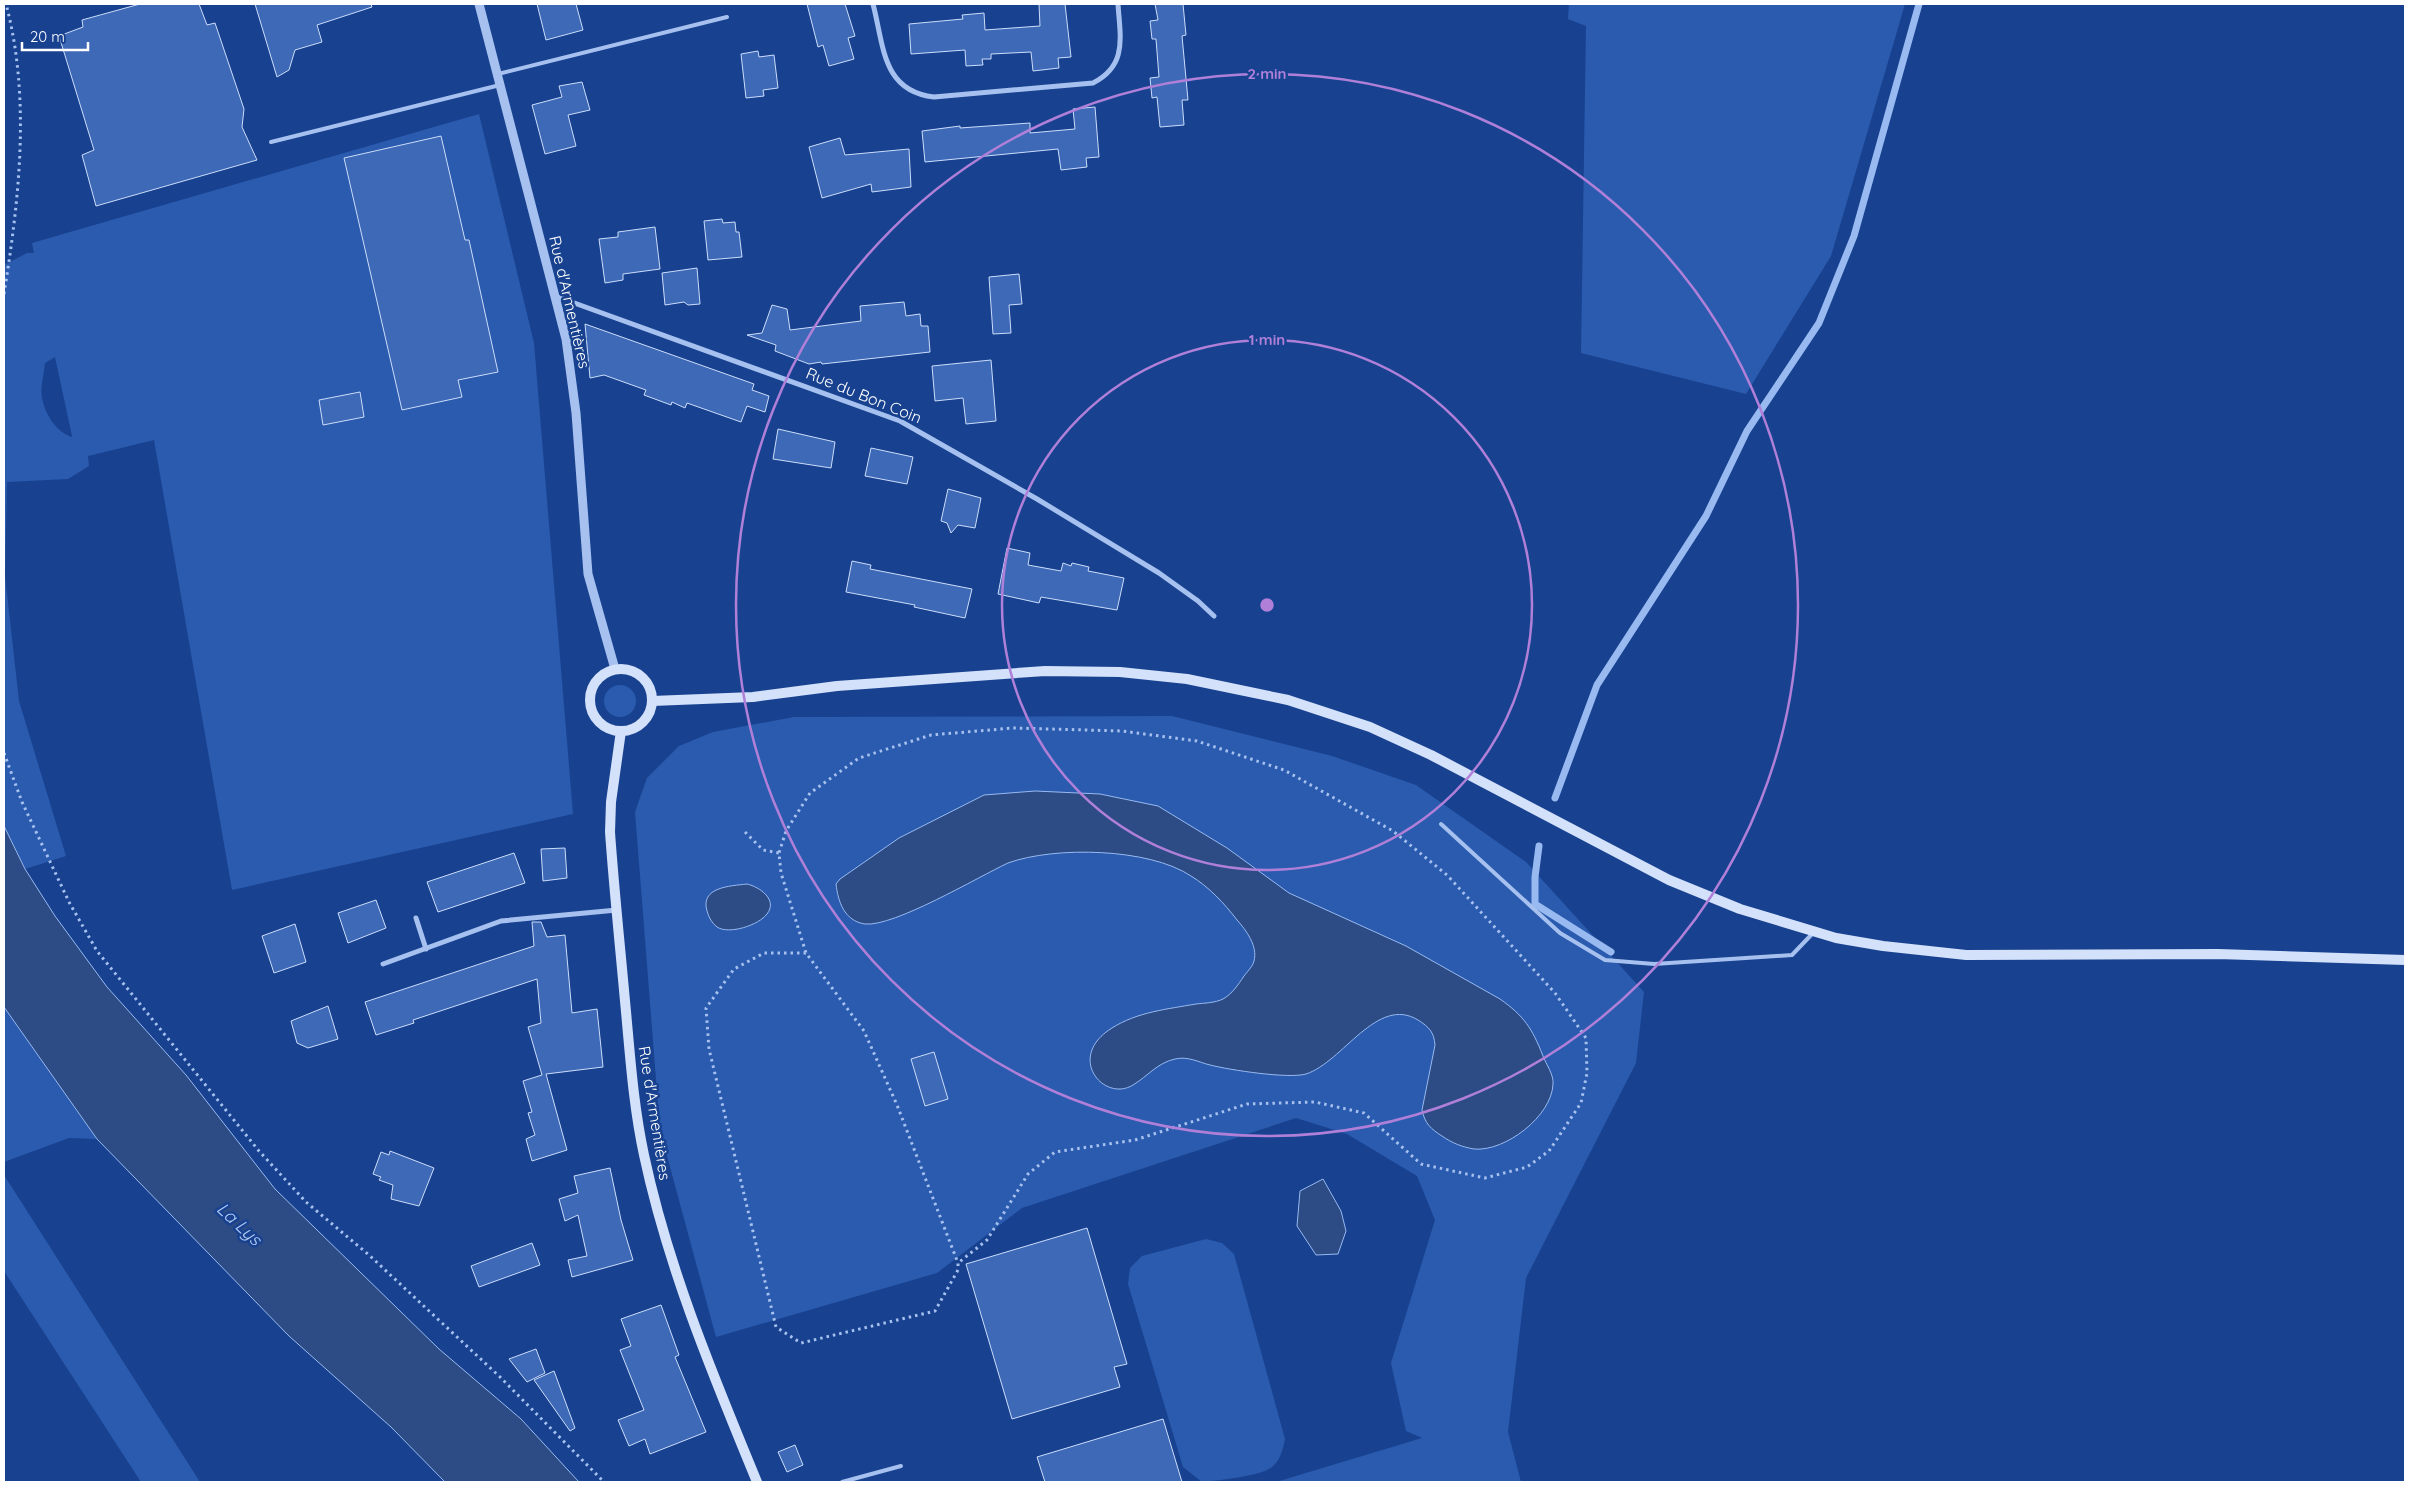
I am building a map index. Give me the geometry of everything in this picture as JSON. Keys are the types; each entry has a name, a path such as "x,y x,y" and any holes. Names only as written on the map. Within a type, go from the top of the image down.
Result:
{"main road":[{"path":"615,669 626,669 641,676 648,685 652,701 643,722 635,728 621,731 612,730 599,722 590,706 591,691 595,682 602,675 615,669"},
{"path":"652,701 753,697 837,686 1045,671 1105,671 1160,675 1235,687 1288,700 1370,728 1431,755 1669,880 1740,909 1814,932 1883,946 1966,955 2218,954 2405,960"},
{"name":"Rue d'Armentières","path":"621,731 610,817 616,910 634,1096 649,1176 681,1289 716,1382 757,1482"}],"street":[{"name":"Rue d'Armentières","path":"479,4 556,296 571,368 588,574 615,669"},
{"path":"873,4 894,78 915,93 934,97 1083,85 1102,78 1115,64 1120,53 1118,4"},
{"name":"Rue du Bon Coin","path":"556,296 900,421 1037,499 1159,573 1198,601 1214,616"},
{"path":"383,964 501,921 616,910"},
{"path":"416,918 426,949"}],"lane":[{"path":"498,74 727,17"},
{"path":"271,142 501,84"},
{"path":"1441,824 1560,933 1605,960 1654,964 1792,955 1814,932"},
{"path":"842,1482 901,1466"}],"path":[{"path":"4,294 17,211 20,118 15,38 6,4"},
{"path":"806,952 764,953 734,969 706,1008 709,1048 776,1327 801,1343 934,1311 958,1270 958,1263 897,1105 864,1031 806,952 781,874 779,853 786,831 810,793 859,758 931,735 1012,728 1122,730 1197,741 1284,770 1393,830 1447,874 1554,993 1586,1038 1587,1073 1581,1103 1549,1150 1527,1167 1485,1178 1421,1164 1364,1113 1315,1102 1247,1104 1135,1140 1055,1152 1028,1174 987,1240 958,1263"},
{"path":"4,753 22,802 70,902 97,951 259,1151 306,1202 369,1255 500,1377 604,1482"},
{"path":"745,832 763,850 779,853"}],"shaded area":[{"path":"1569,4 1905,4 1831,256 1746,394 1581,353 1586,26 1568,19"},
{"path":"479,114 534,343 573,814 232,890 154,440 88,456 89,466 68,479 7,482 5,576 19,701 66,856 25,869 4,826 4,265 27,253 34,253 32,243","holes":["55,357 72,437 66,435 52,422 42,398 45,363"]},
{"path":"620,685 631,690 636,701 631,712 620,717 609,712 604,701 609,690"},
{"path":"1172,716 1332,756 1416,785 1526,862 1644,992 1636,1063 1526,1278 1508,1432 1521,1482 1276,1482 1422,1438 1406,1431 1391,1363 1435,1220 1417,1176 1347,1134 1296,1118 1022,1208 937,1273 716,1337 660,1130 635,812 647,778 679,746 713,732 794,717"},
{"path":"4,1007 97,1139 69,1138 4,1162"},
{"path":"4,1175 200,1482 141,1482 4,1271"},
{"path":"1206,1239 1222,1243 1234,1254 1285,1439 1279,1458 1272,1467 1238,1478 1202,1482 1183,1467 1128,1284 1130,1268 1142,1256"}],"water":[{"path":"1035,791 1100,794 1158,806 1227,848 1289,893 1406,946 1500,999 1526,1023 1551,1073 1553,1084 1551,1096 1545,1108 1525,1130 1499,1145 1474,1149 1450,1141 1427,1123 1422,1110 1435,1045 1433,1037 1430,1030 1418,1020 1403,1015 1388,1016 1374,1023 1320,1067 1306,1074 1259,1073 1219,1067 1180,1058 1163,1063 1133,1085 1122,1089 1111,1088 1101,1083 1094,1074 1090,1064 1091,1052 1098,1040 1112,1028 1132,1018 1153,1012 1223,999 1235,989 1254,961 1253,944 1247,933 1216,896 1191,876 1173,867 1151,860 1127,855 1101,853 1075,852 1051,854 1008,863 915,910 878,923 865,924 858,922 847,915 843,909 838,897 836,884 840,879 899,838 984,795"},
{"name":"La Lys","path":"4,826 25,869 55,916 107,987 186,1075 275,1189 439,1349 521,1419 579,1482 445,1482 391,1427 289,1336 97,1139 4,1007"},
{"path":"747,884 762,891 769,899 770,909 767,914 758,922 744,928 729,930 717,927 707,911 706,903 708,897 718,889"},
{"path":"1323,1179 1341,1211 1346,1231 1338,1254 1316,1255 1297,1226 1300,1191"}],"building":[{"path":"140,4 199,4 207,25 215,23 244,109 242,127 257,160 96,206 82,155 94,150 59,36 83,27 82,20"},
{"path":"255,4 371,4 372,7 317,25 322,42 295,50 289,70 277,77"},
{"path":"537,4 576,4 583,30 546,40"},
{"path":"807,4 845,4 855,36 848,38 854,59 829,66 823,45 818,47"},
{"path":"1039,4 1065,4 1071,57 1058,58 1059,68 1033,71 1031,52 991,54 991,59 982,59 983,65 966,66 965,50 911,54 909,24 963,19 962,15 984,13 985,30 1040,26"},
{"path":"1155,4 1183,4 1186,35 1182,36 1188,100 1182,100 1184,125 1160,127 1157,97 1152,98 1150,78 1159,77 1156,39 1152,39 1150,21 1158,20"},
{"path":"758,51 759,57 774,55 778,88 763,90 764,96 746,98 741,54"},
{"path":"582,82 590,110 568,115 576,146 545,154 532,105 562,97 559,86"},
{"path":"1095,107 1099,157 1086,158 1087,167 1061,170 1058,149 925,162 922,131 960,126 960,128 1030,123 1030,133 1075,129 1073,109"},
{"path":"441,136 465,240 469,240 498,372 458,380 462,397 402,410 344,158"},
{"path":"840,138 845,155 909,149 911,187 872,192 871,184 822,198 809,147"},
{"path":"722,219 723,223 735,222 736,232 739,232 742,257 708,260 704,221"},
{"path":"655,227 660,269 623,274 623,280 605,283 599,239 618,237 618,232"},
{"path":"697,268 700,304 688,305 684,302 665,305 662,273"},
{"path":"1019,274 1022,304 1009,305 1011,333 993,334 989,277"},
{"path":"904,302 906,316 920,314 921,326 928,326 930,352 809,364 775,351 776,345 747,335 762,333 772,305 787,309 790,330 861,321 860,306"},
{"path":"585,324 754,384 752,390 769,396 765,412 747,406 741,422 687,403 685,408 672,402 671,405 644,395 646,390 604,375 590,378"},
{"path":"991,360 996,421 966,424 963,398 935,401 932,366"},
{"path":"360,392 364,417 323,425 319,400"},
{"path":"778,429 835,442 831,468 773,459"},
{"path":"871,448 913,457 907,484 865,476"},
{"path":"948,489 981,498 975,528 958,525 951,533 947,523 941,521"},
{"path":"1007,548 1030,553 1028,565 1061,571 1063,563 1071,566 1072,563 1089,567 1088,571 1124,578 1117,610 1041,597 1039,603 998,594"},
{"path":"852,561 871,565 870,569 972,589 965,618 914,607 915,605 846,592"},
{"path":"565,848 567,878 543,881 541,849"},
{"path":"514,853 525,883 438,912 427,882"},
{"path":"376,900 386,928 348,943 338,913"},
{"path":"532,922 541,922 547,937 565,935 572,1013 597,1009 603,1067 546,1074 567,1150 532,1161 526,1139 535,1135 528,1113 532,1112 523,1081 542,1075 528,1027 541,1023 537,979 413,1020 414,1023 376,1035 365,1002 534,946"},
{"path":"295,924 306,962 274,973 262,936"},
{"path":"328,1006 338,1039 308,1048 297,1043 291,1021"},
{"path":"934,1052 948,1099 925,1106 911,1059"},
{"path":"390,1151 434,1168 419,1206 391,1199 393,1185 379,1180 381,1177 373,1174 381,1152 389,1155"},
{"path":"610,1168 621,1220 633,1260 572,1277 568,1260 587,1256 578,1215 565,1221 559,1199 578,1193 574,1176"},
{"path":"1087,1228 1127,1364 1114,1367 1120,1387 1012,1419 966,1264"},
{"path":"532,1243 540,1265 479,1287 471,1266"},
{"path":"661,1305 679,1355 675,1357 706,1432 650,1454 645,1439 629,1446 618,1420 644,1410 620,1350 631,1346 621,1319"},
{"path":"536,1349 545,1373 527,1382 509,1359"},
{"path":"554,1371 575,1428 570,1431 534,1380"},
{"path":"1163,1419 1182,1482 1045,1482 1037,1457"},
{"path":"795,1445 803,1465 787,1472 778,1452"}],"waterway":[{"path":"1555,798 1597,685 1706,516 1747,431 1819,323 1854,236 1919,4"},
{"path":"1539,846 1535,877 1535,904 1611,952"}]}
